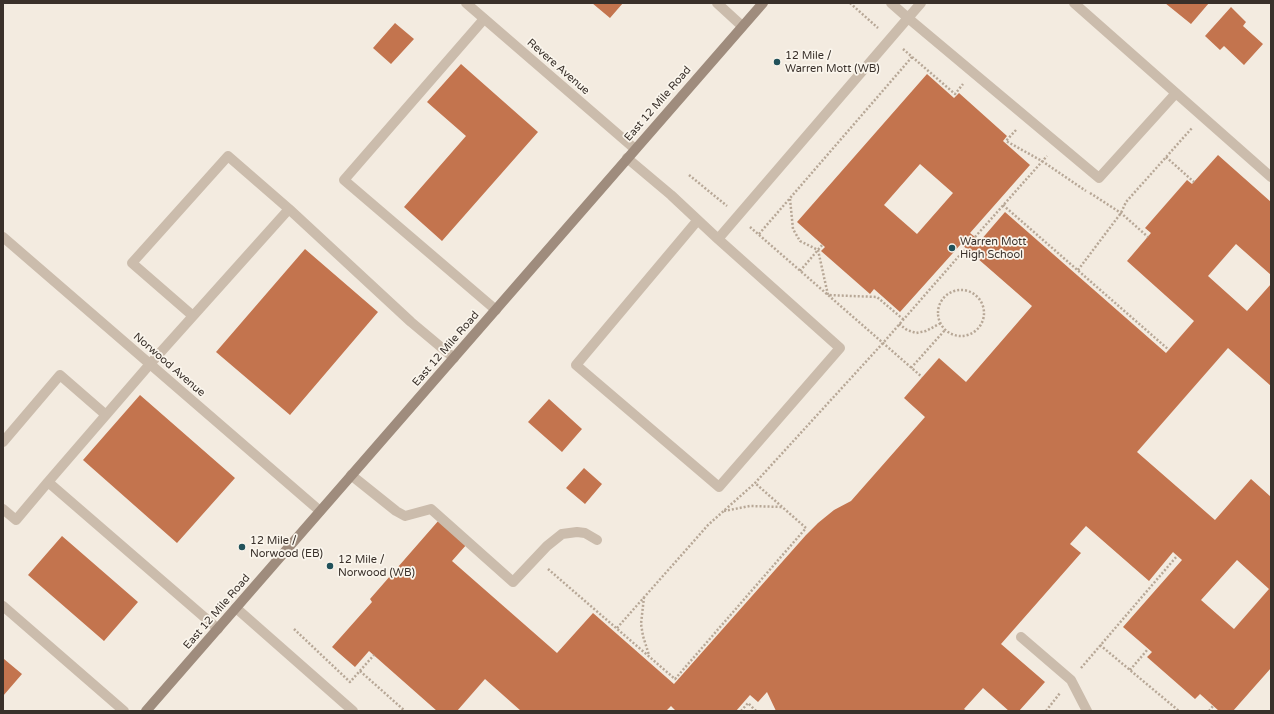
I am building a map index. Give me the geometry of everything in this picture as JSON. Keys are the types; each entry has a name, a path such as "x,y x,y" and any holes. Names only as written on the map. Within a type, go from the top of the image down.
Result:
{"main road":[{"name":"East 12 Mile Road","path":"146,711 763,3"}],"street":[{"name":"Revere Avenue","path":"466,3 635,149"},
{"path":"717,3 742,26"},
{"path":"891,3 1099,178 1176,93"},
{"path":"718,239 921,3"},
{"path":"1074,3 1271,177"},
{"path":"484,18 344,180 496,310"},
{"path":"193,316 132,263 228,156 289,209 411,322 454,358"},
{"path":"627,158 840,348 719,487 576,365 697,221"},
{"path":"3,509 16,520 150,364 289,209"},
{"name":"Norwood Avenue","path":"3,236 320,511"},
{"path":"3,442 60,374 106,415"},
{"path":"351,475 396,511 405,516 431,509 513,582 547,546 562,534 577,532 585,533 597,540"},
{"path":"48,482 218,629"},
{"path":"3,606 124,711"},
{"path":"236,608 353,711"},
{"path":"1021,637 1071,680 1087,711"}],"path":[{"path":"850,3 955,94 967,79"},
{"path":"759,234 912,57"},
{"path":"1020,125 1006,141 1042,161 1121,213 1148,237"},
{"path":"1078,270 1121,213 1126,202 1193,126"},
{"path":"975,237 1051,151"},
{"path":"1166,157 1194,182"},
{"path":"688,175 759,234 922,377"},
{"path":"790,199 795,236 800,241 818,250"},
{"path":"1003,205 1169,350"},
{"path":"800,271 823,244"},
{"path":"617,628 722,511 755,483 904,320 966,248"},
{"path":"818,250 828,295"},
{"path":"963,290 971,292 977,296 982,303 984,318 978,329 968,335 960,336 952,334 946,330 941,323 938,316 939,308 942,300 948,294 963,290"},
{"path":"828,295 877,297 904,320"},
{"path":"900,324 907,330 916,333 926,331 941,323"},
{"path":"911,368 946,330"},
{"path":"536,558 650,656 674,679 806,528 755,483"},
{"path":"722,511 750,506 783,507"},
{"path":"1046,711 1100,645 1177,556"},
{"path":"644,597 641,624 643,636 650,656"},
{"path":"294,629 350,682 374,655"},
{"path":"1100,645 1179,711"},
{"path":"1130,670 1148,649"},
{"path":"360,671 405,711"},
{"path":"741,711 748,703 756,711"},
{"path":"1209,711 1213,706"}],"building":[{"path":"592,3 623,3 610,18"},
{"path":"1165,3 1209,3 1191,24"},
{"path":"1231,7 1246,22 1243,26 1263,44 1244,65 1224,46 1220,50 1205,36"},
{"path":"395,23 414,39 391,64 373,48"},
{"path":"461,64 538,132 442,241 404,207 466,136 427,102"},
{"path":"927,74 954,98 959,93 1007,136 1003,141 1030,165 970,233 980,241 1005,212 1166,353 1194,321 1127,261 1151,233 1145,228 1187,180 1192,184 1218,155 1271,202 1271,275 1236,244 1208,276 1247,311 1271,284 1271,386 1228,348 1137,452 1215,520 1251,479 1271,497 1271,668 1233,711 1219,711 1200,694 1195,699 1147,657 1152,652 1123,627 1182,560 1173,552 1149,581 1086,526 1070,544 1081,553 1001,644 1045,682 1019,711 1009,711 983,688 964,709 967,711 776,711 767,692 758,702 750,695 736,711 676,711 671,706 666,711 521,711 485,679 457,711 437,711 369,651 355,667 332,647 372,602 370,599 439,520 467,544 452,561 557,653 593,613 674,684 806,535 834,510 851,501 925,417 904,398 939,358 966,382 1032,306 961,244 900,312 874,289 870,294 821,251 825,247 797,222","holes":["920,164 953,193 917,234 884,205","1237,560 1269,589 1234,629 1201,600"]},
{"path":"305,249 378,312 290,415 216,352"},
{"path":"140,395 235,478 177,543 83,460"},
{"path":"549,399 582,429 562,452 528,422"},
{"path":"584,468 602,484 585,504 566,488"},
{"path":"62,536 138,602 104,641 28,575"},
{"path":"4,659 22,674 3,696 3,660"}],"place":[{"name":"12 Mile / Warren Mott (WB)","path":"777,62"},
{"name":"Warren Mott High School","path":"952,248"},
{"name":"12 Mile / Norwood (EB)","path":"242,547"},
{"name":"12 Mile / Norwood (WB)","path":"330,566"}]}
